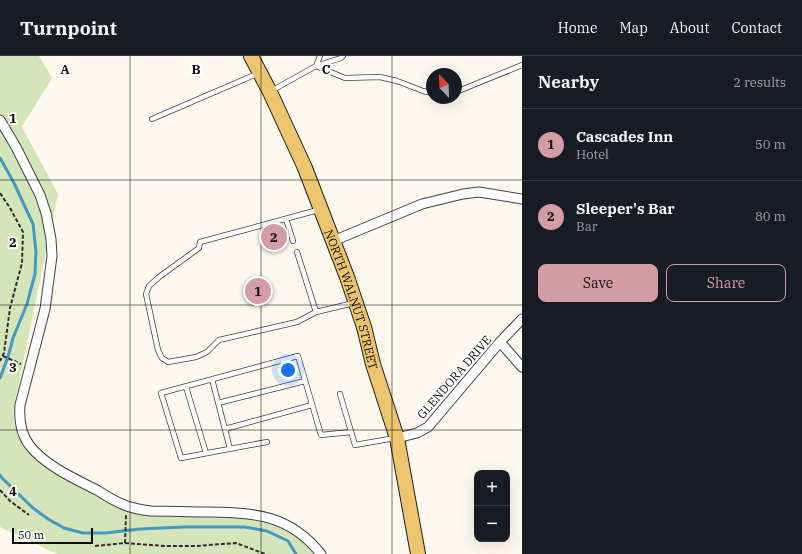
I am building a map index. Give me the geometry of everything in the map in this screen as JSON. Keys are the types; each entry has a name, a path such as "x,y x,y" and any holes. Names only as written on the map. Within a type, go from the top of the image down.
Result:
{"main road":[{"name":"NORTH WALNUT STREET","path":"251,56 270,92 305,168 356,303 397,438 418,554"}],"street":[{"path":"0,120 16,147 40,195 46,213 51,239 52,256 45,309 20,405 21,426 30,446 40,456 75,479 127,506 151,511 237,513 270,518 293,528 304,536 321,554"},
{"path":"333,241 422,204 463,194 479,192 522,198"},
{"name":"GLENDORA DRIVE","path":"397,438 417,433 428,427 500,342 522,319"},
{"path":"500,342 522,367"}],"lane":[{"path":"316,66 320,56"},
{"path":"270,92 316,66 343,56"},
{"path":"462,90 522,65"},
{"path":"316,66 346,78 380,77 397,81 426,92"},
{"path":"152,119 259,73"},
{"path":"321,209 200,242 199,248 159,277 149,286 146,294 158,350 162,358 168,362 196,357 207,352 219,340 297,322 316,312 356,303"},
{"path":"286,219 293,242"},
{"path":"297,252 316,312"},
{"path":"267,442 181,458 161,393 298,356 321,435 351,432"},
{"path":"212,379 230,449"},
{"path":"218,402 305,381"},
{"path":"186,386 206,453"},
{"path":"340,394 355,444 397,438"},
{"path":"225,429 312,405"}],"path":[{"path":"0,193 23,232 22,263 10,308 4,357 0,361"},
{"path":"4,357 15,361"},
{"path":"0,490 10,501 29,515"},
{"path":"125,544 126,523"},
{"path":"95,546 125,544 196,546 236,543 266,554"}],"green space":[{"path":"0,56 39,56 52,78 22,127 58,194 14,406 15,426 20,439 28,451 44,466 112,504 140,515 238,518 265,523 292,532 309,546 315,554 57,554 0,527"}],"waterway":[{"path":"0,158 14,183 33,224 36,252 35,274 27,304 13,338 0,378"},
{"path":"0,475 33,508 64,528 83,533 105,533 140,529 184,527 245,527 267,531 288,541 296,554"}],"place":[{"name":"Sleeper's Bar","path":"274,237"},
{"name":"Cascades Inn","path":"258,291"}]}
